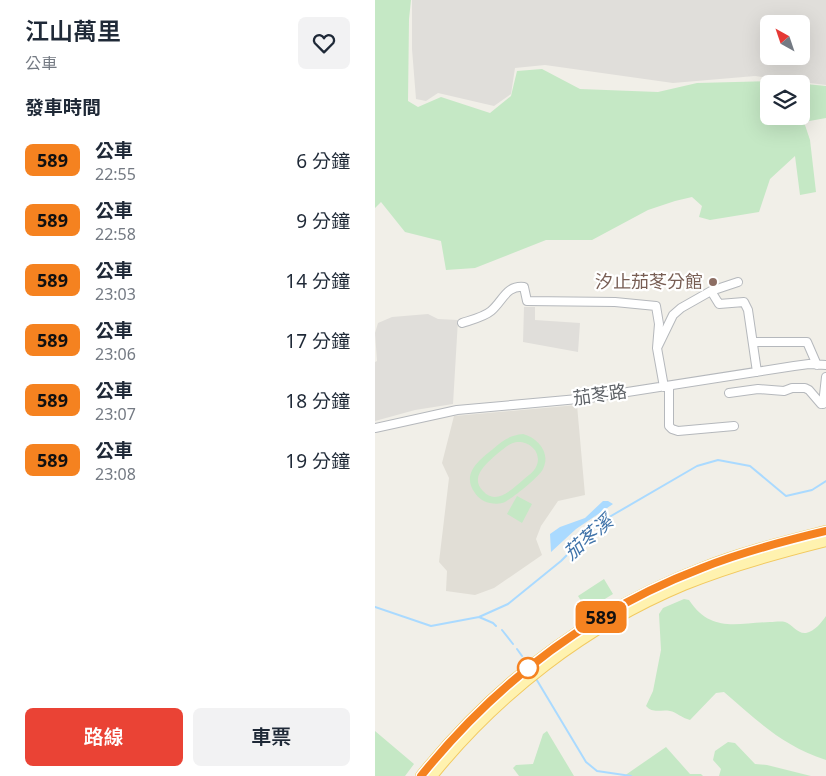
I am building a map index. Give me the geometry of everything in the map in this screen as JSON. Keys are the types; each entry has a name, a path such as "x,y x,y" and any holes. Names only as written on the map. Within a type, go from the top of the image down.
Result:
{"main road":[{"path":"421,776 477,712 550,651 585,626 654,588 703,568 769,545 826,531"},
{"path":"432,776 471,732 501,703 555,658 613,619 684,585 769,555 826,541"}],"street":[{"path":"657,348 673,316 681,308 711,292 738,282"},
{"path":"462,323 491,311 510,289 519,286 525,287 527,301 615,302 655,306 659,324 657,348 666,386 669,426 678,431 733,426"},
{"path":"711,292 719,304 744,302 748,310 757,372"},
{"path":"753,342 807,342 817,365"},
{"name":"茄苳路","path":"375,428 457,410 589,398 809,364 826,365"},
{"path":"824,404 826,377"},
{"path":"729,393 758,389 784,391 792,388 805,388 824,404"}],"shaded area":[{"path":"412,0 826,0 826,85 810,83 810,75 760,75 760,77 673,83 545,65 515,68 511,94 494,106 438,93 426,101 416,99 412,49"},
{"path":"524,307 535,307 535,320 580,323 578,352 523,342"},
{"path":"428,314 438,319 458,320 453,404 415,410 375,421 375,362 377,361 375,333 378,323 392,317"},
{"path":"577,405 585,495 558,501 541,526 536,539 542,555 494,588 475,595 446,591 447,571 439,562 449,478 442,463 454,416"}],"green space":[{"path":"375,0 411,0 408,101 418,107 441,97 490,113 511,96 517,71 542,69 580,89 658,92 697,83 760,81 760,125 805,125 810,140 816,192 800,195 795,156 770,179 759,212 710,220 699,217 702,206 692,197 648,210 592,240 546,240 475,268 446,270 441,241 405,232 381,202 375,208"},
{"path":"810,84 826,86 826,118 810,121"},
{"path":"523,434 534,439 542,447 545,457 543,469 526,487 505,502 494,504 483,501 476,495 471,486 470,480 473,468 500,443","holes":["522,442 531,446 538,457 535,469 514,488 504,494 493,497 488,495 479,486 478,481 481,471 507,446"]},
{"path":"517,496 532,504 522,523 507,514"},
{"path":"604,579 613,594 587,610 578,596"},
{"path":"684,599 689,600 706,617 715,622 725,624 783,622 788,623 800,632 806,633 815,629 826,616 826,760 796,747 771,732 724,692 716,693 690,720 672,712 654,711 646,706 653,691 661,650 659,614 663,608"},
{"path":"375,731 414,764 405,776 375,776"},
{"path":"547,731 574,776 519,776 513,768 516,765 533,764 543,734"},
{"path":"728,742 735,743 755,764 767,765 811,776 719,776 721,769 713,760 715,751"},
{"path":"666,747 690,774 701,774 703,776 624,776"}],"water":[{"path":"603,501 613,504 576,529 551,552 550,534 560,527 585,518"}],"waterway":[{"name":"茄苳溪","path":"375,607 431,626 479,617 508,604 561,561 599,523 697,466 718,460 750,466 786,496 812,490 826,481"},
{"path":"479,617 496,626"},
{"path":"502,630 513,644"},
{"path":"517,649 522,656"},
{"path":"535,677 586,762 597,771 631,776"}],"bus line":[{"name":"589","path":"421,776 477,712 550,651 585,626 654,588 703,568 769,545 826,531"}],"place":[{"name":"汐止茄苳分館","path":"713,282"}]}
